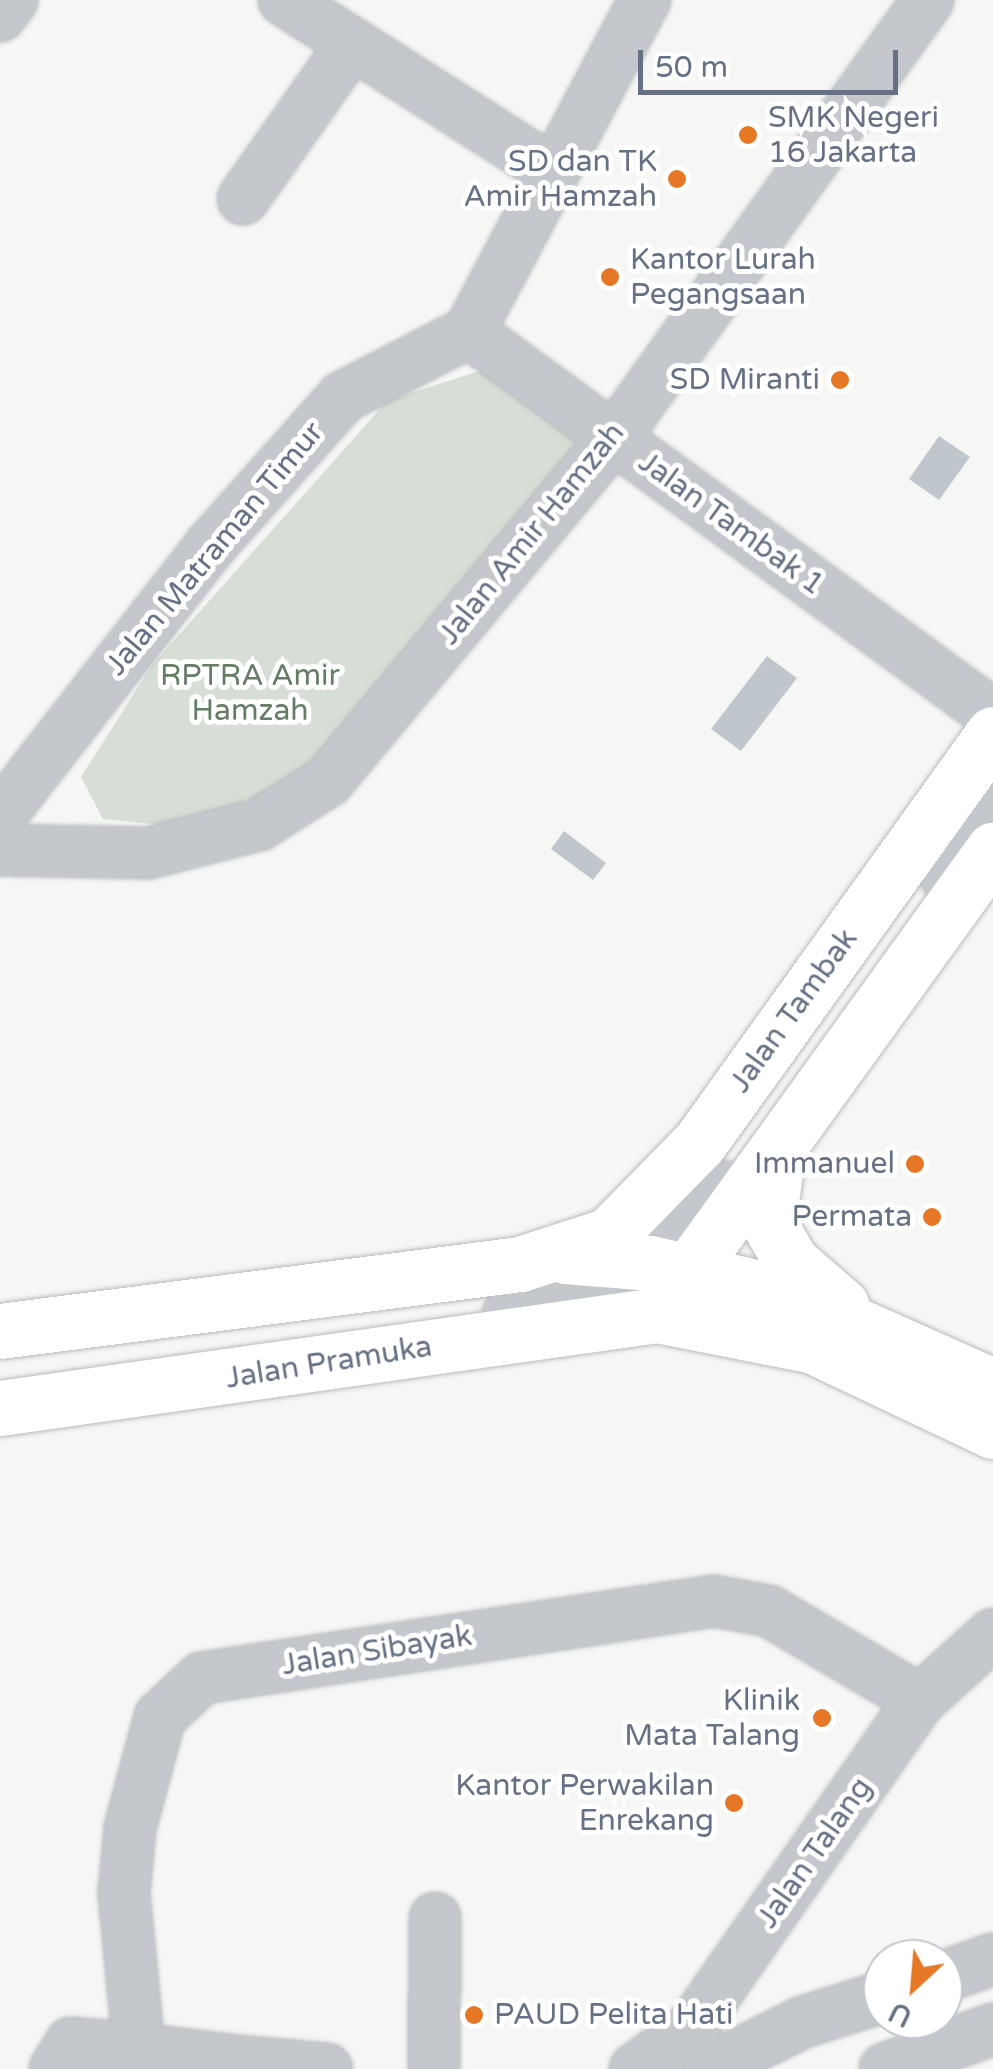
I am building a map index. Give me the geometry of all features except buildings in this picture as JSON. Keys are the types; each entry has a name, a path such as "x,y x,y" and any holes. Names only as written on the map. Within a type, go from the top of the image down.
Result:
{"main road":[{"name":"Jalan Tambak","path":"615,1271 628,1222 672,1175 993,734"},
{"path":"615,1271 782,1140 993,850"},
{"path":"782,1140 766,1198 778,1243 810,1282 869,1326 993,1386"},
{"path":"615,1271 812,1346 993,1431"},
{"path":"0,1331 615,1271 869,1326"},
{"name":"Jalan Pramuka","path":"0,1408 615,1271"}],"street":[{"path":"0,16 12,0"},
{"path":"284,0 350,47 551,170"},
{"path":"469,332 551,170 646,0"},
{"name":"Jalan Amir Hamzah","path":"0,850 148,852 294,808 328,781 614,438 928,0"},
{"path":"243,199 350,47"},
{"name":"Jalan Tambak 1","path":"469,332 993,715"},
{"name":"Jalan Matraman Timur","path":"0,816 212,544 342,397 469,332"},
{"path":"0,1356 615,1271 714,1155 993,772"},
{"path":"0,1387 534,1311 615,1271 725,1188 993,812"},
{"name":"Jalan Sibayak","path":"140,2049 124,1892 130,1828 160,1718 202,1678 714,1601 769,1612 920,1700"},
{"name":"Jalan Talang","path":"675,2063 920,1700 993,1634"},
{"path":"434,2069 435,1918"},
{"path":"963,1969 993,1958"},
{"path":"675,2063 863,2003"},
{"path":"885,2069 966,2028"},
{"path":"55,2069 71,2043 140,2049 235,2065 327,2069"}],"green space":[{"name":"RPTRA Amir Hamzah","path":"505,363 592,436 290,787 174,826 103,819 81,777 152,665 388,400"}],"shaded area":[{"path":"939,436 970,457 939,500 909,479"},
{"path":"767,656 797,678 741,751 711,729"},
{"path":"564,831 606,863 593,880 551,849"}],"place":[{"name":"SMK Negeri 16 Jakarta","path":"748,135"},
{"name":"SD dan TK Amir Hamzah","path":"677,179"},
{"name":"Kantor Lurah Pegangsaan","path":"610,277"},
{"name":"SD Miranti","path":"840,380"},
{"name":"Immanuel","path":"915,1164"},
{"name":"Permata","path":"932,1217"},
{"name":"Klinik Mata Talang","path":"822,1718"},
{"name":"Kantor Perwakilan Enrekang","path":"734,1803"},
{"name":"PAUD Pelita Hati","path":"474,2015"}]}
